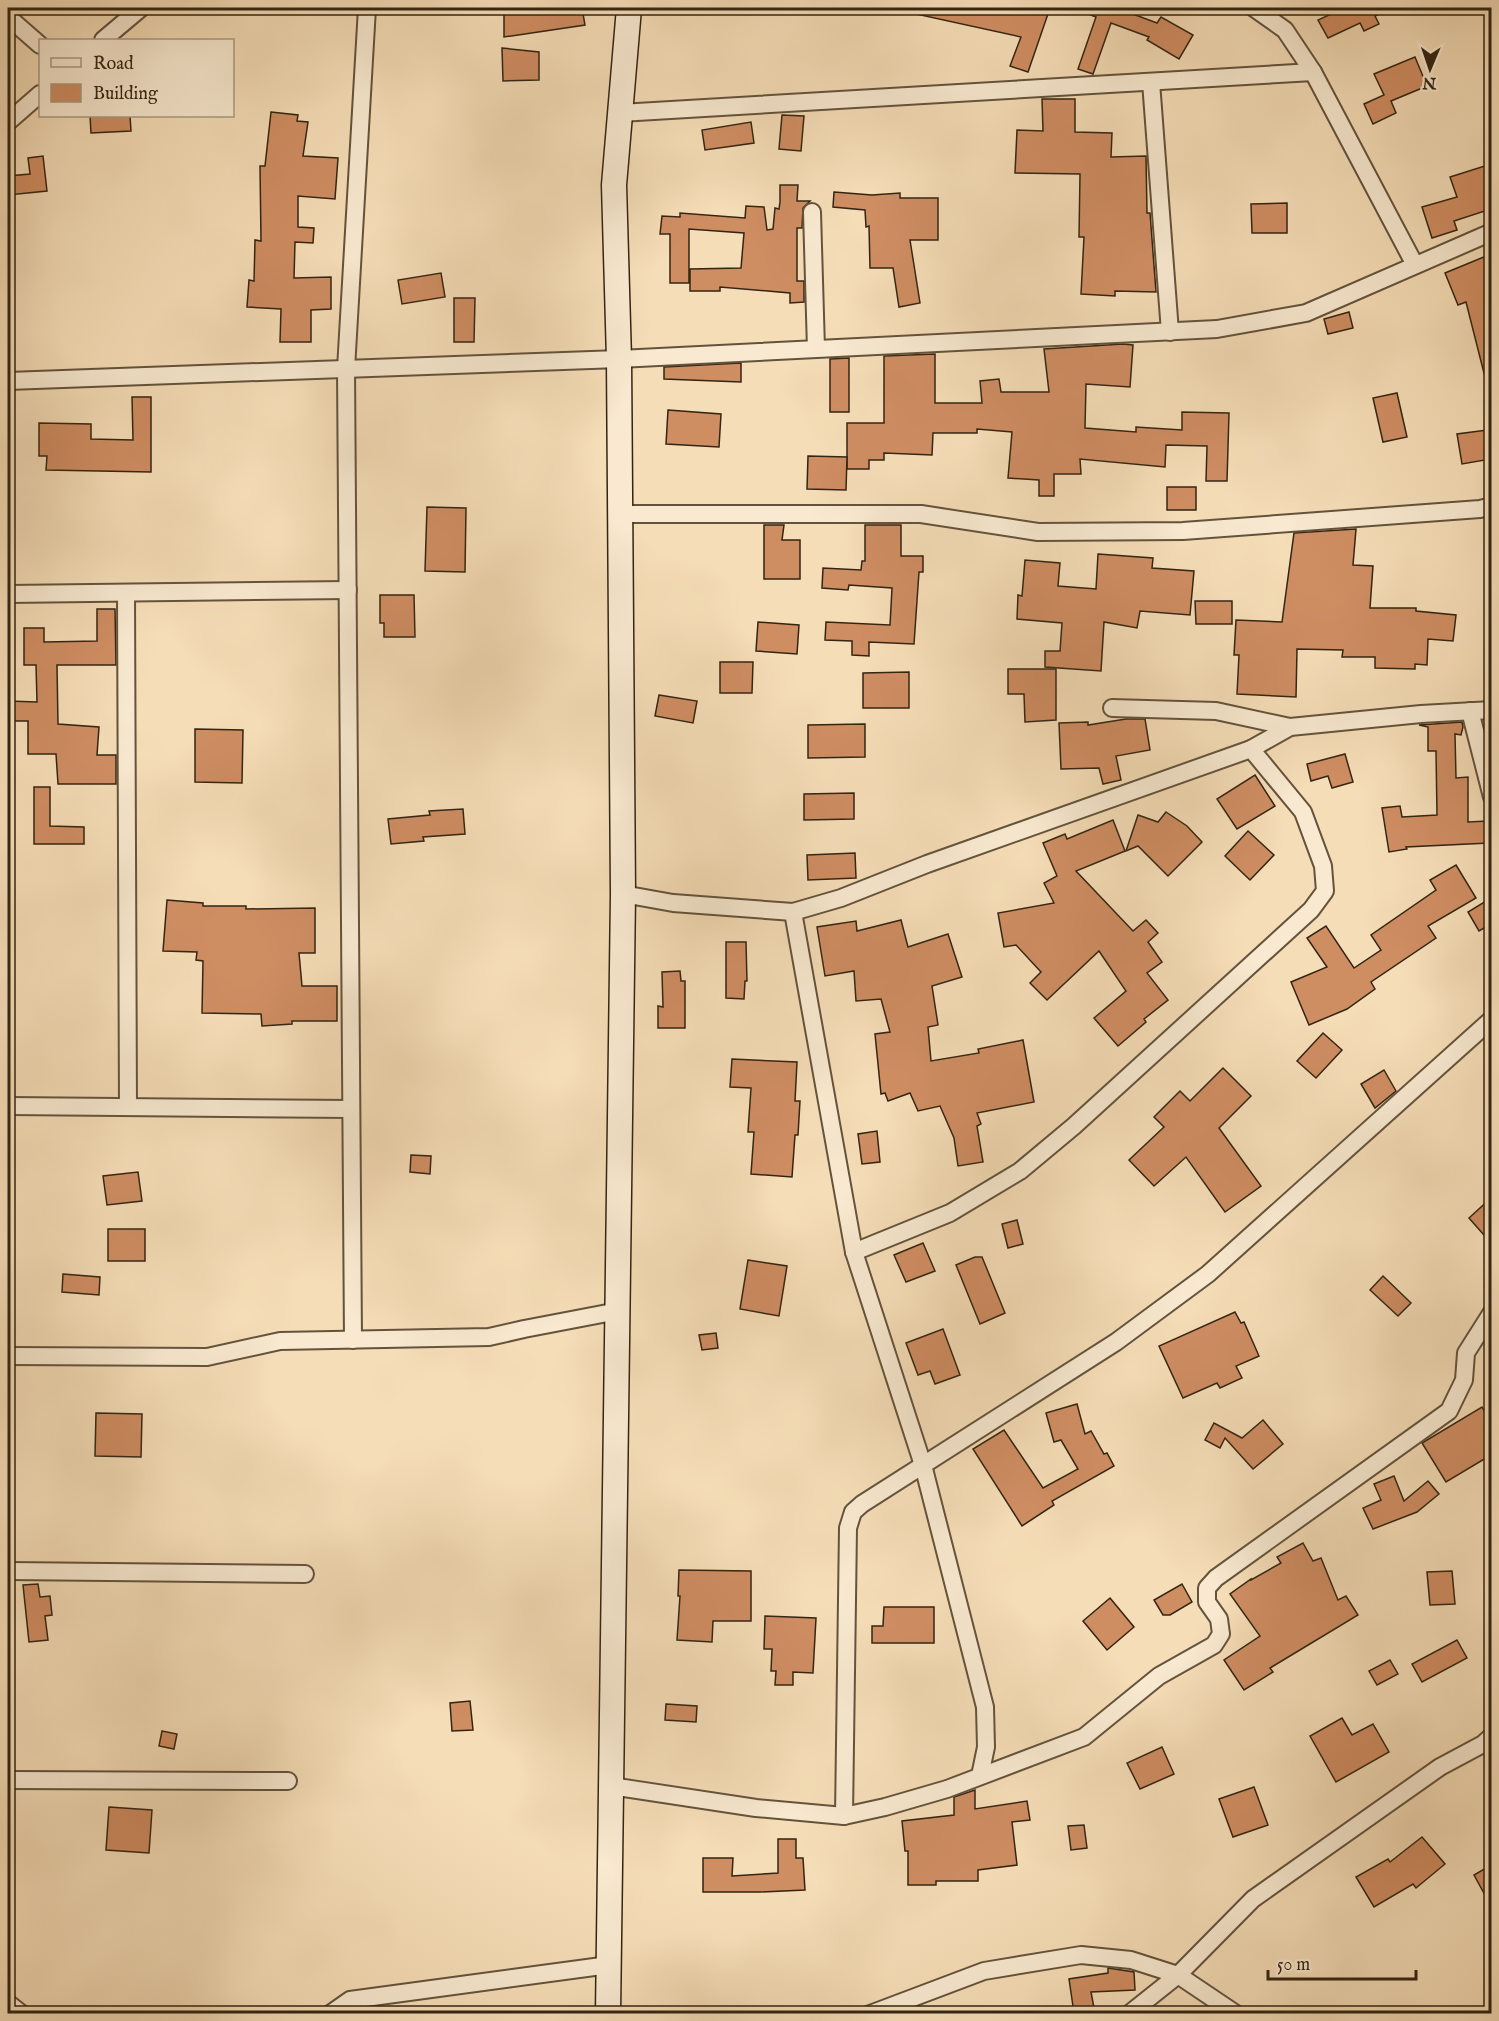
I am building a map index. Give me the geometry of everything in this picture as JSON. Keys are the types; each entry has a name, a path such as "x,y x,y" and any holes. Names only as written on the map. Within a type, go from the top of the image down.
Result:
{"street":[{"path":"104,39 141,8"},
{"path":"353,1340 346,369 367,8"},
{"path":"608,2013 622,894 621,514 614,185 629,8"},
{"path":"1254,8 1285,30 1313,72 1415,265"},
{"path":"8,17 39,44"},
{"path":"620,113 1313,72"},
{"path":"1151,82 1170,332"},
{"path":"8,122 39,95"},
{"path":"812,212 816,349"},
{"path":"8,381 619,359 1217,329 1306,313 1491,232"},
{"path":"621,514 921,514 1038,532 1183,531 1480,509 1491,506"},
{"path":"8,594 348,590"},
{"path":"126,593 128,1107"},
{"path":"1112,708 1216,711 1290,727 1491,710"},
{"path":"1470,711 1491,797"},
{"path":"622,894 673,903 793,912 841,898 927,864 1251,749 1290,727"},
{"path":"854,1252 950,1213 1020,1170 1074,1126 1311,910 1325,891 1323,866 1304,812 1251,749"},
{"path":"793,912 854,1252 923,1465 985,1707 986,1747 980,1776"},
{"path":"844,1816 848,1528 853,1512 862,1504 1116,1342 1208,1274 1491,1018"},
{"path":"8,1106 351,1109"},
{"path":"8,1356 207,1357 280,1341 489,1338 618,1311"},
{"path":"611,1786 756,1808 844,1816 947,1789 1083,1737 1159,1676 1214,1645 1221,1634 1219,1619 1207,1602 1207,1588 1216,1578 1449,1411 1464,1380 1466,1353 1491,1312"},
{"path":"8,1571 305,1574"},
{"path":"1129,2013 1178,1975 1253,1899 1440,1767 1489,1745"},
{"path":"8,1780 288,1781"},
{"path":"870,2013 984,1971 1081,1955 1131,1960 1178,1975 1236,2013"},
{"path":"330,2013 350,2000 609,1965"},
{"path":"8,2003 22,2013"}],"building":[{"path":"504,8 582,8 585,25 504,37"},
{"path":"917,8 1050,8 1028,72 1010,66 1021,37 916,14"},
{"path":"1075,8 1117,8 1157,23 1161,17 1193,35 1179,59 1147,40 1149,37 1111,23 1093,74 1078,69 1096,17"},
{"path":"1344,8 1392,8 1375,16 1379,24 1364,31 1360,23 1328,38 1318,20"},
{"path":"502,48 539,52 539,80 503,81"},
{"path":"1415,57 1427,86 1391,101 1396,113 1373,124 1364,104 1384,95 1374,74"},
{"path":"1042,99 1075,99 1075,132 1112,133 1111,157 1146,156 1147,213 1150,213 1156,292 1115,291 1115,296 1081,294 1084,237 1079,237 1080,174 1015,173 1017,130 1043,131"},
{"path":"271,112 298,115 297,121 308,122 303,156 338,158 335,199 298,196 298,227 314,228 313,243 295,242 294,278 331,277 331,309 311,310 311,342 280,342 281,309 247,307 249,280 254,281 255,240 261,241 260,166 265,166"},
{"path":"782,115 804,116 801,151 779,149"},
{"path":"90,117 130,117 131,131 91,133"},
{"path":"751,122 754,143 705,150 702,130"},
{"path":"43,156 47,191 8,195 8,176 30,174 28,158"},
{"path":"1491,164 1491,209 1454,221 1457,230 1432,238 1422,207 1457,197 1450,177"},
{"path":"780,185 798,185 797,201 810,201 803,208 802,228 797,228 797,281 804,281 804,302 790,303 790,293 720,287 720,291 690,291 690,269 741,268 744,233 689,229 689,283 670,283 670,234 660,234 662,216 680,217 680,213 745,218 746,206 764,207 767,230 773,229 775,208 779,209"},
{"path":"834,192 872,195 900,193 900,198 938,198 938,240 910,240 920,303 899,307 893,268 870,268 869,226 866,227 865,210 833,207"},
{"path":"1287,203 1287,233 1252,233 1251,204"},
{"path":"1491,254 1491,380 1486,381 1466,302 1458,305 1445,273"},
{"path":"441,273 445,297 402,304 398,280"},
{"path":"454,298 475,298 474,342 454,342"},
{"path":"1349,312 1353,328 1328,334 1324,319"},
{"path":"1133,345 1130,387 1086,384 1085,428 1136,432 1136,427 1182,430 1182,412 1229,413 1227,481 1206,481 1207,446 1166,445 1165,467 1080,459 1081,474 1054,474 1054,496 1039,496 1039,480 1008,478 1012,432 977,429 977,433 933,433 932,455 884,453 884,460 869,460 869,469 847,469 847,423 884,423 884,356 935,354 935,403 982,403 980,381 999,379 1001,392 1049,392 1044,349"},
{"path":"849,358 849,412 830,412 830,359"},
{"path":"741,363 741,382 664,379 664,367"},
{"path":"1397,393 1407,437 1383,442 1373,398"},
{"path":"132,397 151,397 151,472 46,470 47,456 39,456 39,423 91,424 91,439 133,440"},
{"path":"668,410 721,414 719,447 666,444"},
{"path":"1487,430 1491,459 1462,464 1457,434"},
{"path":"808,456 847,457 846,490 807,489"},
{"path":"1167,487 1196,487 1196,510 1167,510"},
{"path":"427,507 466,508 465,572 425,571"},
{"path":"764,525 784,525 782,540 800,540 800,579 764,579"},
{"path":"865,525 901,525 901,556 923,556 923,572 919,572 914,644 869,642 869,656 852,655 852,641 825,640 826,622 890,625 892,588 849,585 848,590 822,588 823,568 861,570 862,561 865,561"},
{"path":"1356,529 1353,565 1373,566 1370,608 1416,608 1416,611 1456,615 1453,641 1428,639 1427,665 1415,664 1415,669 1375,668 1375,657 1342,657 1343,650 1297,649 1296,697 1237,694 1239,655 1234,655 1236,620 1282,622 1294,533"},
{"path":"1098,554 1153,558 1152,568 1194,571 1190,615 1140,611 1137,628 1104,622 1101,671 1045,667 1045,651 1060,651 1062,623 1017,619 1018,595 1022,596 1025,560 1060,563 1058,586 1096,589"},
{"path":"380,595 414,595 415,637 384,637 384,623 380,623"},
{"path":"1195,601 1232,601 1232,624 1196,624"},
{"path":"97,609 115,609 116,665 57,665 58,724 99,727 97,755 116,755 116,784 58,784 56,754 28,754 28,721 8,721 8,701 37,702 36,665 24,665 24,628 44,628 44,642 97,641"},
{"path":"758,622 799,625 797,654 756,651"},
{"path":"720,662 753,662 752,693 720,693"},
{"path":"1008,669 1056,669 1056,720 1025,722 1024,694 1008,694"},
{"path":"909,672 909,708 863,708 863,673"},
{"path":"659,695 697,701 693,723 655,716"},
{"path":"1126,719 1145,719 1150,750 1116,756 1121,780 1103,784 1099,768 1061,769 1059,723 1088,722 1088,725"},
{"path":"1462,722 1461,735 1455,734 1456,778 1468,777 1468,822 1487,821 1489,843 1406,847 1407,849 1389,852 1382,808 1400,806 1402,817 1437,815 1436,751 1428,751 1428,727 1419,725"},
{"path":"865,724 865,757 808,758 808,725"},
{"path":"195,729 243,730 242,783 195,782"},
{"path":"1345,754 1353,782 1332,788 1328,776 1311,781 1307,764"},
{"path":"1255,775 1275,806 1237,829 1217,799"},
{"path":"34,787 50,787 50,826 84,827 84,844 34,844"},
{"path":"854,793 854,819 804,820 804,794"},
{"path":"463,809 465,834 423,837 424,841 391,844 388,819 430,815 429,811"},
{"path":"1166,812 1187,826 1202,842 1168,876 1138,846 1126,851 1138,815 1158,822"},
{"path":"1113,820 1125,851 1076,871 1133,931 1146,920 1158,933 1148,942 1162,962 1147,973 1168,1000 1144,1019 1146,1022 1118,1046 1094,1018 1126,991 1099,951 1047,1000 1030,983 1041,972 1016,945 1004,947 998,913 1054,903 1044,883 1057,876 1043,843 1065,834 1067,839"},
{"path":"1248,831 1274,855 1250,880 1225,856"},
{"path":"855,853 856,878 808,880 807,855"},
{"path":"1456,865 1476,898 1428,926 1436,938 1371,982 1375,989 1347,1009 1309,1025 1291,982 1327,967 1307,938 1326,926 1354,968 1381,950 1371,935 1436,890 1430,880"},
{"path":"1491,898 1491,924 1479,931 1468,912"},
{"path":"167,900 203,903 203,906 246,906 246,909 315,908 315,953 299,953 302,986 337,986 337,1021 292,1021 292,1024 262,1026 261,1014 202,1013 203,961 196,960 197,952 163,951"},
{"path":"901,920 908,947 948,934 962,977 932,986 938,1025 928,1027 931,1061 979,1053 978,1049 1023,1040 1034,1102 977,1113 981,1124 977,1126 983,1162 958,1166 954,1138 940,1106 918,1111 910,1093 888,1101 885,1093 881,1094 875,1034 890,1032 881,999 856,1001 854,971 825,976 817,927 856,921 857,931"},
{"path":"726,942 746,942 747,981 745,981 744,999 726,998"},
{"path":"680,971 681,981 685,981 685,1028 658,1028 658,1006 663,1007 662,972"},
{"path":"1323,1033 1342,1050 1316,1078 1297,1061"},
{"path":"732,1059 797,1062 795,1101 800,1101 792,1177 751,1174 754,1132 748,1132 751,1088 730,1087"},
{"path":"1223,1068 1251,1096 1219,1128 1261,1186 1225,1212 1186,1157 1154,1186 1129,1160 1164,1127 1154,1117 1180,1091 1190,1101"},
{"path":"1384,1070 1396,1091 1375,1108 1361,1084"},
{"path":"877,1131 880,1162 862,1164 858,1134"},
{"path":"411,1155 431,1156 430,1174 410,1172"},
{"path":"138,1172 142,1201 107,1205 103,1176"},
{"path":"1491,1198 1491,1243 1469,1218"},
{"path":"1017,1220 1023,1244 1008,1248 1002,1224"},
{"path":"108,1229 145,1229 145,1261 108,1261"},
{"path":"923,1243 935,1271 906,1282 894,1255"},
{"path":"975,1257 982,1257 1005,1313 980,1324 956,1265"},
{"path":"748,1260 787,1266 779,1316 740,1309"},
{"path":"63,1274 100,1277 99,1295 62,1292"},
{"path":"1383,1276 1411,1303 1398,1316 1370,1290"},
{"path":"1235,1312 1241,1323 1244,1322 1259,1356 1236,1366 1242,1378 1220,1388 1217,1383 1183,1398 1159,1346"},
{"path":"943,1329 960,1375 935,1384 930,1371 918,1375 906,1343"},
{"path":"716,1333 718,1348 702,1350 699,1335"},
{"path":"1077,1404 1085,1434 1091,1431 1114,1466 1052,1501 1054,1505 1022,1526 973,1449 1004,1430 1043,1488 1078,1469 1061,1440 1054,1442 1046,1413"},
{"path":"1482,1407 1491,1423 1491,1455 1446,1482 1422,1443"},
{"path":"96,1413 142,1414 141,1457 95,1456"},
{"path":"1263,1420 1283,1444 1253,1469 1225,1438 1220,1448 1205,1440 1214,1423 1242,1438"},
{"path":"1394,1476 1404,1501 1428,1481 1439,1494 1417,1512 1373,1529 1363,1508 1381,1500 1374,1484"},
{"path":"1303,1543 1313,1561 1321,1558 1338,1600 1346,1596 1358,1615 1270,1668 1273,1672 1244,1690 1224,1660 1260,1636 1230,1594 1251,1579 1281,1563 1277,1557"},
{"path":"679,1570 751,1571 751,1621 713,1621 712,1642 677,1640"},
{"path":"1452,1571 1455,1604 1430,1605 1427,1572"},
{"path":"38,1584 40,1597 50,1596 52,1615 45,1616 48,1640 29,1642 23,1585"},
{"path":"1182,1584 1192,1602 1170,1615 1163,1615 1154,1600"},
{"path":"1110,1598 1134,1627 1107,1650 1083,1621"},
{"path":"884,1607 934,1607 934,1643 872,1643 872,1626 883,1626"},
{"path":"765,1616 816,1618 813,1673 793,1672 793,1685 775,1685 776,1671 771,1671 772,1649 764,1649"},
{"path":"1457,1640 1467,1658 1422,1682 1412,1664"},
{"path":"1390,1660 1398,1674 1377,1685 1369,1671"},
{"path":"470,1701 473,1730 452,1731 450,1703"},
{"path":"666,1704 697,1706 696,1722 665,1720"},
{"path":"1342,1718 1352,1735 1373,1724 1389,1752 1336,1782 1310,1736"},
{"path":"162,1731 177,1734 174,1749 159,1746"},
{"path":"1162,1747 1174,1774 1140,1789 1127,1763"},
{"path":"1254,1787 1268,1825 1233,1837 1219,1799"},
{"path":"975,1790 975,1809 1027,1801 1030,1820 1012,1822 1017,1865 978,1870 978,1881 936,1881 936,1885 908,1885 908,1851 905,1851 902,1821 954,1815 954,1797"},
{"path":"109,1807 152,1810 149,1853 106,1850"},
{"path":"1084,1825 1087,1848 1071,1850 1068,1826"},
{"path":"1422,1837 1445,1864 1416,1888 1413,1884 1374,1907 1356,1877 1388,1859 1390,1862"},
{"path":"778,1839 796,1839 796,1858 803,1858 805,1890 703,1892 703,1858 733,1858 732,1876 778,1873"},
{"path":"1491,1865 1491,1906 1474,1875"},
{"path":"1108,1968 1134,1972 1135,1990 1091,1992 1095,2013 1074,2013 1069,1979 1108,1973"}]}
